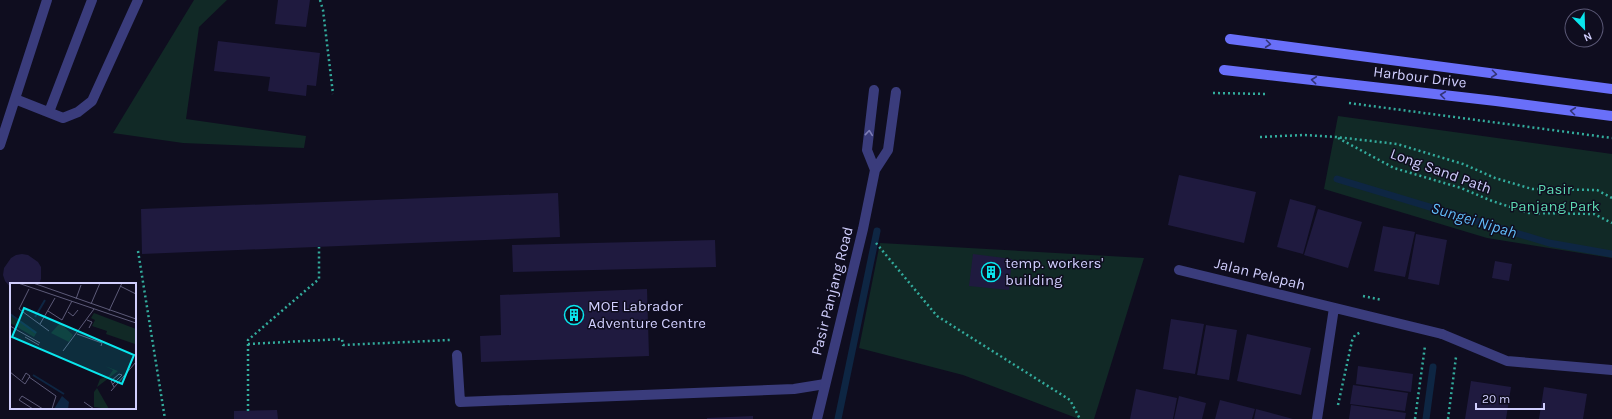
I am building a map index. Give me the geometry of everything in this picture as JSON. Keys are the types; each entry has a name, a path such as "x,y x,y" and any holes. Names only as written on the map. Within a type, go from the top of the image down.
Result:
{"street":[{"path":"0,145 47,0"},
{"path":"50,112 92,0"},
{"path":"15,99 63,118 78,112 92,101 138,0"},
{"name":"Harbour Drive","path":"1230,40 1612,89"},
{"name":"Harbour Drive","path":"1224,70 1612,116"},
{"path":"874,90 867,150 875,170"},
{"name":"Pasir Panjang Road","path":"817,419 859,244 875,170 888,150 896,92"},
{"name":"Jalan Pelepah","path":"1179,270 1442,334 1507,361 1612,370"},
{"path":"1317,419 1334,308"},
{"path":"457,355 460,402 794,389 825,384"}],"path":[{"path":"320,0 323,10 333,94"},
{"path":"1213,93 1272,94"},
{"path":"1347,103 1612,138"},
{"path":"1260,136 1304,135 1336,137 1404,146 1463,164 1495,178 1532,189 1597,190 1612,198"},
{"name":"Long Sand Path","path":"1336,137 1394,168 1461,188 1500,204 1529,213 1594,214 1612,223"},
{"path":"248,411 248,340 319,279 319,247"},
{"path":"882,249 937,316 1070,400 1080,419"},
{"path":"138,251 165,419"},
{"path":"248,344 342,339 343,345 451,340"},
{"path":"1415,419 1426,340"},
{"path":"1448,419 1458,341"}],"green space":[{"path":"194,0 227,0 199,27 186,119 306,136 304,148 183,143 113,133"},
{"name":"Pasir Panjang Park","path":"1338,116 1612,154 1612,258 1487,238 1324,189"},
{"path":"880,243 1144,258 1094,419 1079,419 963,375 859,348"}],"building":[{"path":"278,0 310,0 306,27 275,24"},
{"path":"218,41 320,53 316,86 307,85 306,96 268,91 270,77 214,71"},
{"path":"1179,175 1256,192 1244,243 1168,225"},
{"path":"558,193 560,237 142,254 141,209"},
{"path":"1290,199 1316,206 1303,254 1277,247"},
{"path":"1318,209 1362,222 1348,268 1304,255"},
{"path":"1383,226 1415,232 1405,277 1374,271"},
{"path":"1416,234 1447,240 1439,285 1408,279"},
{"path":"715,240 716,267 513,272 512,245"},
{"name":"temp. workers' building","path":"973,254 1012,259 1009,290 969,286"},
{"path":"16,255 28,255 38,262 41,267 39,283 10,283 10,287 5,281 3,275 4,268 11,258"},
{"path":"1495,261 1512,264 1509,281 1492,278"},
{"name":"MOE Labrador Adventure Centre","path":"647,289 649,356 481,362 480,336 501,335 500,295"},
{"path":"1171,319 1204,324 1195,374 1163,369"},
{"path":"1206,325 1237,330 1229,380 1197,375"},
{"path":"1247,334 1311,348 1301,395 1237,381"},
{"path":"1358,366 1413,374 1411,392 1356,384"},
{"path":"1471,381 1511,387 1506,419 1465,419"},
{"path":"1353,385 1408,393 1405,411 1350,404"},
{"path":"1544,387 1587,394 1583,419 1539,419"},
{"path":"1136,389 1177,398 1173,419 1130,419"},
{"path":"1179,396 1206,403 1202,419 1174,419"},
{"path":"1220,400 1255,409 1252,419 1215,419"},
{"path":"1351,405 1406,413 1405,419 1349,419"},
{"path":"1256,409 1293,419 1254,419"},
{"path":"277,410 278,419 234,419 234,411"},
{"path":"753,416 753,419 707,419 707,418"}],"waterway":[{"name":"Sungei Nipah","path":"1337,179 1549,243 1612,254"},
{"path":"838,419 877,231"},
{"path":"1426,419 1433,367"}],"place":[{"name":"temp. workers' building","path":"991,272"},
{"name":"MOE Labrador Adventure Centre","path":"574,315"}]}
